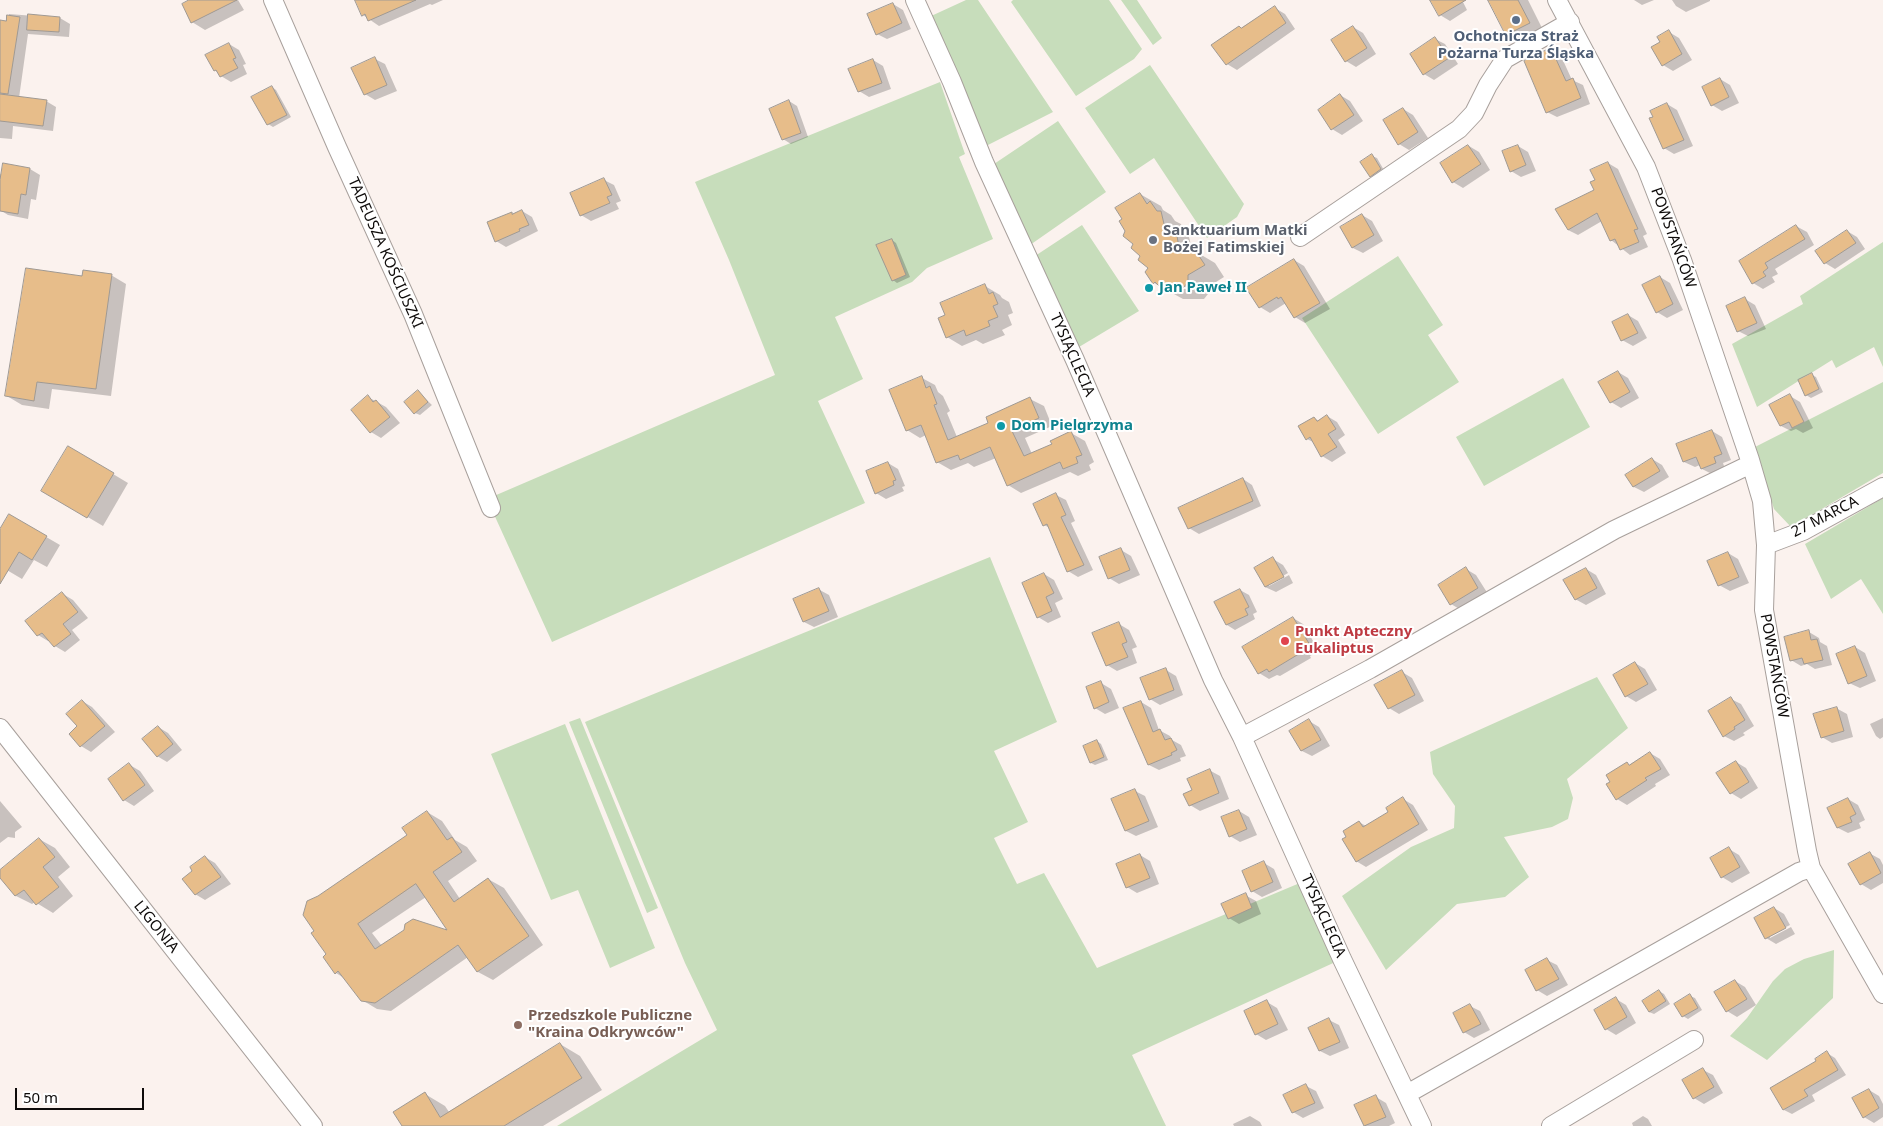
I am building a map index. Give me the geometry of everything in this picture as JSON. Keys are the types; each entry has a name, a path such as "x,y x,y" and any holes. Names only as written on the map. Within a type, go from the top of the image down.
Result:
{"street":[{"name":"TADEUSZA KOŚCIUSZKI","path":"273,0 336,147 414,314 491,508"},
{"name":"TYSIĄCLECIA","path":"914,0 952,82 984,162 1074,360 1213,680 1242,737 1342,959 1422,1126"},
{"name":"POWSTAŃCÓW","path":"1557,0 1646,166 1682,260 1751,464 1762,501 1766,545 1764,610 1811,868 1883,994"},
{"path":"1300,237 1460,130 1474,113 1488,85 1505,59 1570,22"},
{"path":"1242,737 1424,638 1614,530 1751,464"},
{"name":"27 MARCA","path":"1766,545 1803,531 1883,487"},
{"name":"LIGONIA","path":"0,728 312,1126"},
{"path":"1407,1094 1799,872 1811,868"},
{"path":"1551,1126 1694,1040"}],"green space":[{"path":"966,0 978,0 1053,112 986,146 929,17"},
{"path":"1013,0 1109,0 1142,49 1134,59 1076,96 1011,2"},
{"path":"1121,0 1137,0 1162,38 1153,45"},
{"path":"1150,65 1244,204 1237,217 1207,238 1154,158 1130,174 1085,108"},
{"path":"940,82 965,154 959,157 993,239 927,268 912,282 835,317 863,379 818,401 865,503 552,642 487,499 775,375 729,260 695,182"},
{"path":"1058,121 1106,192 1030,245 994,164"},
{"path":"1082,225 1139,311 1079,347 1035,256"},
{"path":"1883,242 1883,367 1874,347 1836,368 1832,360 1757,407 1732,344 1803,304 1800,296"},
{"path":"1398,256 1443,325 1428,335 1459,382 1378,434 1302,318"},
{"path":"1563,378 1590,427 1484,486 1456,437"},
{"path":"1883,382 1883,473 1791,527 1774,509 1755,447"},
{"path":"1883,498 1883,614 1861,579 1831,599 1805,544"},
{"path":"990,557 1057,722 994,751 1028,822 994,838 1017,884 1044,873 1097,968 1307,880 1342,959 1132,1055 1166,1126 557,1126 717,1030 685,963 585,722"},
{"path":"1597,677 1628,728 1567,779 1573,798 1568,819 1552,827 1504,837 1529,877 1505,897 1457,904 1386,970 1342,896 1411,847 1454,828 1455,806 1433,774 1430,752"},
{"path":"580,718 658,908 647,913 569,722"},
{"path":"565,724 655,948 610,968 578,890 551,900 491,754"},
{"path":"1834,950 1833,998 1767,1060 1730,1036 1747,1018 1773,981 1785,969 1804,959"}],"building":[{"path":"189,0 237,0 191,23 182,4"},
{"path":"355,0 416,0 368,21 365,14 362,16"},
{"path":"1430,0 1466,0 1439,16"},
{"path":"1488,0 1518,0 1530,23 1506,35"},
{"path":"893,3 902,23 876,35 867,14"},
{"path":"1275,6 1286,23 1226,65 1211,45 1239,26 1241,28"},
{"path":"28,14 60,17 59,32 27,30"},
{"path":"7,15 20,17 8,94 0,93 0,20 6,21"},
{"path":"1353,26 1367,48 1345,62 1331,40"},
{"path":"1669,30 1682,54 1662,66 1651,47 1660,42 1657,37"},
{"path":"1435,37 1449,58 1423,75 1410,54"},
{"path":"229,43 236,58 233,59 238,68 220,77 216,70 214,71 205,55"},
{"path":"1551,48 1566,81 1573,78 1581,98 1546,113 1524,61"},
{"path":"375,57 387,85 364,95 351,68"},
{"path":"873,59 882,83 858,92 848,69"},
{"path":"1720,78 1729,97 1711,106 1702,87"},
{"path":"272,86 287,115 267,125 251,97"},
{"path":"0,94 47,100 43,126 0,121"},
{"path":"1340,94 1354,115 1331,130 1318,110"},
{"path":"789,100 801,133 782,140 769,109"},
{"path":"1667,103 1684,140 1663,149 1649,118 1653,117 1650,111"},
{"path":"1403,108 1418,132 1398,145 1383,120"},
{"path":"1468,145 1481,164 1452,183 1440,163"},
{"path":"1518,145 1526,165 1510,172 1502,151"},
{"path":"1372,154 1381,169 1370,177 1360,162"},
{"path":"1608,162 1638,229 1634,230 1639,242 1620,250 1615,239 1610,241 1597,213 1568,230 1555,209 1594,190 1590,182 1595,180 1590,170"},
{"path":"3,163 30,168 26,195 21,194 18,214 0,211 0,180"},
{"path":"604,178 612,195 607,197 610,203 580,216 570,193"},
{"name":"Sanktuarium Matki Bożej Fatimskiej","path":"1140,193 1147,204 1150,201 1157,211 1161,211 1164,224 1169,224 1172,235 1177,236 1179,247 1185,247 1189,253 1195,250 1205,265 1188,275 1188,282 1183,288 1161,288 1155,282 1153,284 1145,272 1148,268 1138,260 1140,256 1131,248 1133,244 1123,236 1125,231 1119,221 1122,219 1115,208"},
{"path":"522,210 529,225 495,242 487,222"},
{"path":"1362,214 1374,235 1352,248 1340,227"},
{"path":"1796,225 1805,239 1765,263 1768,268 1763,272 1766,276 1752,284 1739,261"},
{"path":"1847,230 1856,243 1824,264 1815,251"},
{"path":"892,239 906,275 892,281 876,245"},
{"path":"1294,259 1320,303 1294,318 1281,297 1278,299 1277,297 1259,308 1246,288"},
{"path":"26,268 82,276 83,270 112,274 96,389 37,382 34,401 5,396"},
{"path":"1660,276 1673,304 1656,313 1642,285"},
{"path":"985,284 989,294 993,292 998,304 993,306 998,317 988,321 990,326 966,336 964,330 946,338 938,318 945,315 940,303"},
{"path":"1745,297 1757,323 1737,332 1726,306"},
{"path":"1628,314 1638,333 1621,341 1612,322"},
{"path":"1618,371 1630,392 1610,403 1598,382"},
{"path":"1812,373 1819,389 1805,396 1798,380"},
{"path":"922,376 926,388 930,386 937,404 934,405 948,440 988,423 986,417 1030,397 1039,418 1012,431 1024,456 1052,444 1050,441 1071,431 1082,455 1076,457 1078,463 1063,469 1060,462 1007,486 990,447 960,460 958,455 936,463 921,425 906,431 889,390"},
{"path":"418,390 428,402 414,414 404,402"},
{"path":"1790,394 1804,422 1792,428 1789,422 1780,426 1769,405"},
{"path":"368,395 373,402 376,400 390,417 370,433 351,410"},
{"path":"1327,415 1336,429 1328,434 1337,447 1321,457 1310,437 1306,440 1298,426 1314,417 1317,421"},
{"path":"1712,430 1722,454 1714,457 1716,463 1701,469 1696,457 1683,462 1676,444"},
{"path":"68,446 114,473 87,518 41,491"},
{"path":"1652,458 1660,471 1633,487 1625,475"},
{"path":"888,462 896,480 893,481 894,485 875,494 866,471"},
{"path":"1243,478 1253,501 1188,529 1178,508"},
{"path":"1056,493 1066,515 1061,517 1084,565 1067,572 1047,524 1043,526 1033,504"},
{"path":"9,514 47,536 32,560 19,552 0,584 0,529"},
{"path":"1121,548 1130,570 1108,579 1099,557"},
{"path":"1728,552 1739,577 1718,586 1707,561"},
{"path":"1273,557 1284,577 1265,587 1254,568"},
{"path":"1466,567 1478,588 1450,605 1438,585"},
{"path":"1586,568 1597,588 1575,600 1563,580"},
{"path":"1044,573 1054,593 1046,597 1052,611 1037,618 1022,583"},
{"path":"819,588 829,611 803,622 793,599"},
{"path":"1240,589 1249,607 1245,609 1248,615 1226,625 1214,602"},
{"path":"62,592 78,612 63,624 71,634 54,647 42,633 37,636 25,621"},
{"path":"1293,617 1310,645 1269,672 1267,669 1258,674 1242,647"},
{"path":"1119,622 1127,642 1122,644 1128,657 1106,666 1092,633"},
{"path":"1809,630 1811,640 1817,639 1823,660 1804,664 1802,658 1790,661 1784,637"},
{"path":"1855,646 1867,676 1848,684 1836,654"},
{"path":"1635,662 1648,684 1625,697 1613,675"},
{"path":"1166,668 1174,690 1149,700 1140,678"},
{"path":"1402,670 1415,695 1388,709 1374,685"},
{"path":"1101,681 1109,702 1094,709 1086,687"},
{"path":"1731,697 1745,720 1723,737 1708,711"},
{"path":"82,700 105,726 80,747 69,734 77,726 66,714"},
{"path":"1141,701 1153,732 1160,729 1165,740 1171,738 1177,750 1171,753 1172,755 1148,765 1123,708"},
{"path":"1837,707 1844,731 1821,738 1813,714"},
{"path":"1309,719 1321,740 1301,751 1289,731"},
{"path":"158,726 173,744 157,757 142,739"},
{"path":"1097,740 1104,757 1090,763 1083,746"},
{"path":"1650,752 1661,769 1645,778 1647,780 1616,800 1606,784 1610,782 1606,775 1627,762 1629,765"},
{"path":"1736,761 1749,782 1730,794 1716,773"},
{"path":"129,763 145,785 123,801 108,779"},
{"path":"1210,769 1219,793 1189,806 1183,794 1192,790 1187,779"},
{"path":"1135,789 1149,821 1125,831 1111,799"},
{"path":"1403,797 1419,824 1356,862 1342,839 1346,837 1343,831 1359,821 1363,827 1388,812 1386,808"},
{"path":"1848,798 1856,814 1850,817 1852,822 1837,828 1827,808"},
{"path":"1239,810 1247,829 1229,837 1221,817"},
{"path":"427,811 447,840 452,837 462,852 433,872 454,902 488,878 529,936 477,972 458,945 375,1003 361,1001 338,971 335,974 323,957 326,954 311,933 314,931 303,915 307,901 318,896 407,835 402,828","holes":["416,884 447,930 413,919 405,924 404,930 375,949 358,924"]},
{"path":"39,838 55,857 43,867 59,887 36,905 24,890 15,896 0,878 0,870"},
{"path":"1729,847 1740,867 1721,878 1710,858"},
{"path":"1870,852 1881,873 1860,885 1848,864"},
{"path":"1140,854 1150,878 1126,888 1116,864"},
{"path":"205,856 221,877 195,895 182,879 192,871 190,867"},
{"path":"1264,861 1273,882 1251,892 1242,871"},
{"path":"1246,893 1252,908 1228,919 1221,904"},
{"path":"1774,907 1786,928 1765,939 1754,918"},
{"path":"1547,958 1559,979 1536,991 1525,970"},
{"path":"1735,980 1747,999 1726,1012 1714,992"},
{"path":"1659,990 1666,1001 1649,1012 1642,1001"},
{"path":"1690,994 1698,1008 1682,1017 1674,1004"},
{"path":"1616,997 1627,1017 1605,1030 1594,1010"},
{"path":"1267,1000 1278,1024 1255,1035 1244,1011"},
{"path":"1470,1004 1481,1024 1463,1033 1453,1013"},
{"path":"1329,1018 1340,1042 1319,1051 1308,1028"},
{"path":"560,1043 582,1078 504,1126 402,1126 393,1112 425,1092 440,1117"},
{"path":"1827,1051 1838,1070 1804,1090 1808,1096 1783,1110 1770,1088 1816,1061 1815,1059"},
{"path":"1703,1068 1714,1087 1693,1099 1682,1080"},
{"path":"1306,1084 1315,1103 1292,1113 1283,1095"},
{"path":"1869,1089 1879,1108 1863,1118 1852,1098"},
{"path":"1376,1095 1386,1117 1364,1126 1354,1105"}],"place":[{"name":"Ochotnicza Straż Pożarna Turza Śląska","path":"1516,20"},
{"name":"Sanktuarium Matki Bożej Fatimskiej","path":"1153,240"},
{"name":"Jan Paweł II","path":"1149,288"},
{"name":"Dom Pielgrzyma","path":"1001,426"},
{"name":"Punkt Apteczny Eukaliptus","path":"1285,641"},
{"name":"Przedszkole Publiczne \"Kraina Odkrywców\"","path":"518,1025"}]}
